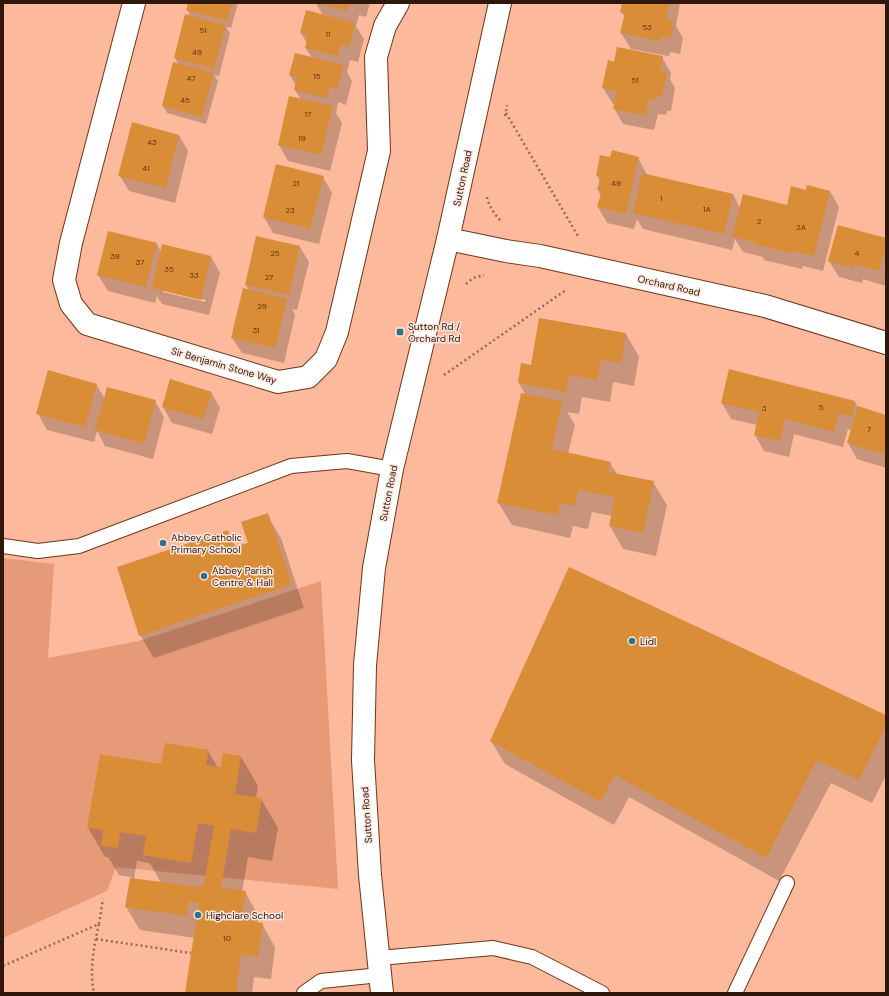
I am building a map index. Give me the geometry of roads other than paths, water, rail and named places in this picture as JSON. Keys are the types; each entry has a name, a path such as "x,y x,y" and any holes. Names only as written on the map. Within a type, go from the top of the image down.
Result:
{"street":[{"name":"Sir Benjamin Stone Way","path":"134,3 70,250 64,280 71,304 87,324 278,382 308,377 326,359 336,332 379,151 376,56 385,26 398,3"},
{"name":"Sutton Road","path":"381,975 370,875 363,760 365,665 374,568 392,469 448,239 500,3"},
{"name":"Orchard Road","path":"448,239 506,251 540,256 765,306 886,343"}],"lane":[{"path":"3,546 38,551 79,546 291,466 347,461 392,469"},
{"path":"735,993 787,883"},
{"path":"304,993 321,981 381,975 493,948 532,957 602,993"}],"place":[{"name":"Sutton Rd / Orchard Rd","path":"400,332"},
{"name":"Abbey Catholic Primary School","path":"163,543"},
{"name":"Abbey Parish Centre & Hall","path":"204,576"},
{"name":"Lidl","path":"632,641"},
{"name":"Highclare School","path":"198,915"}]}
